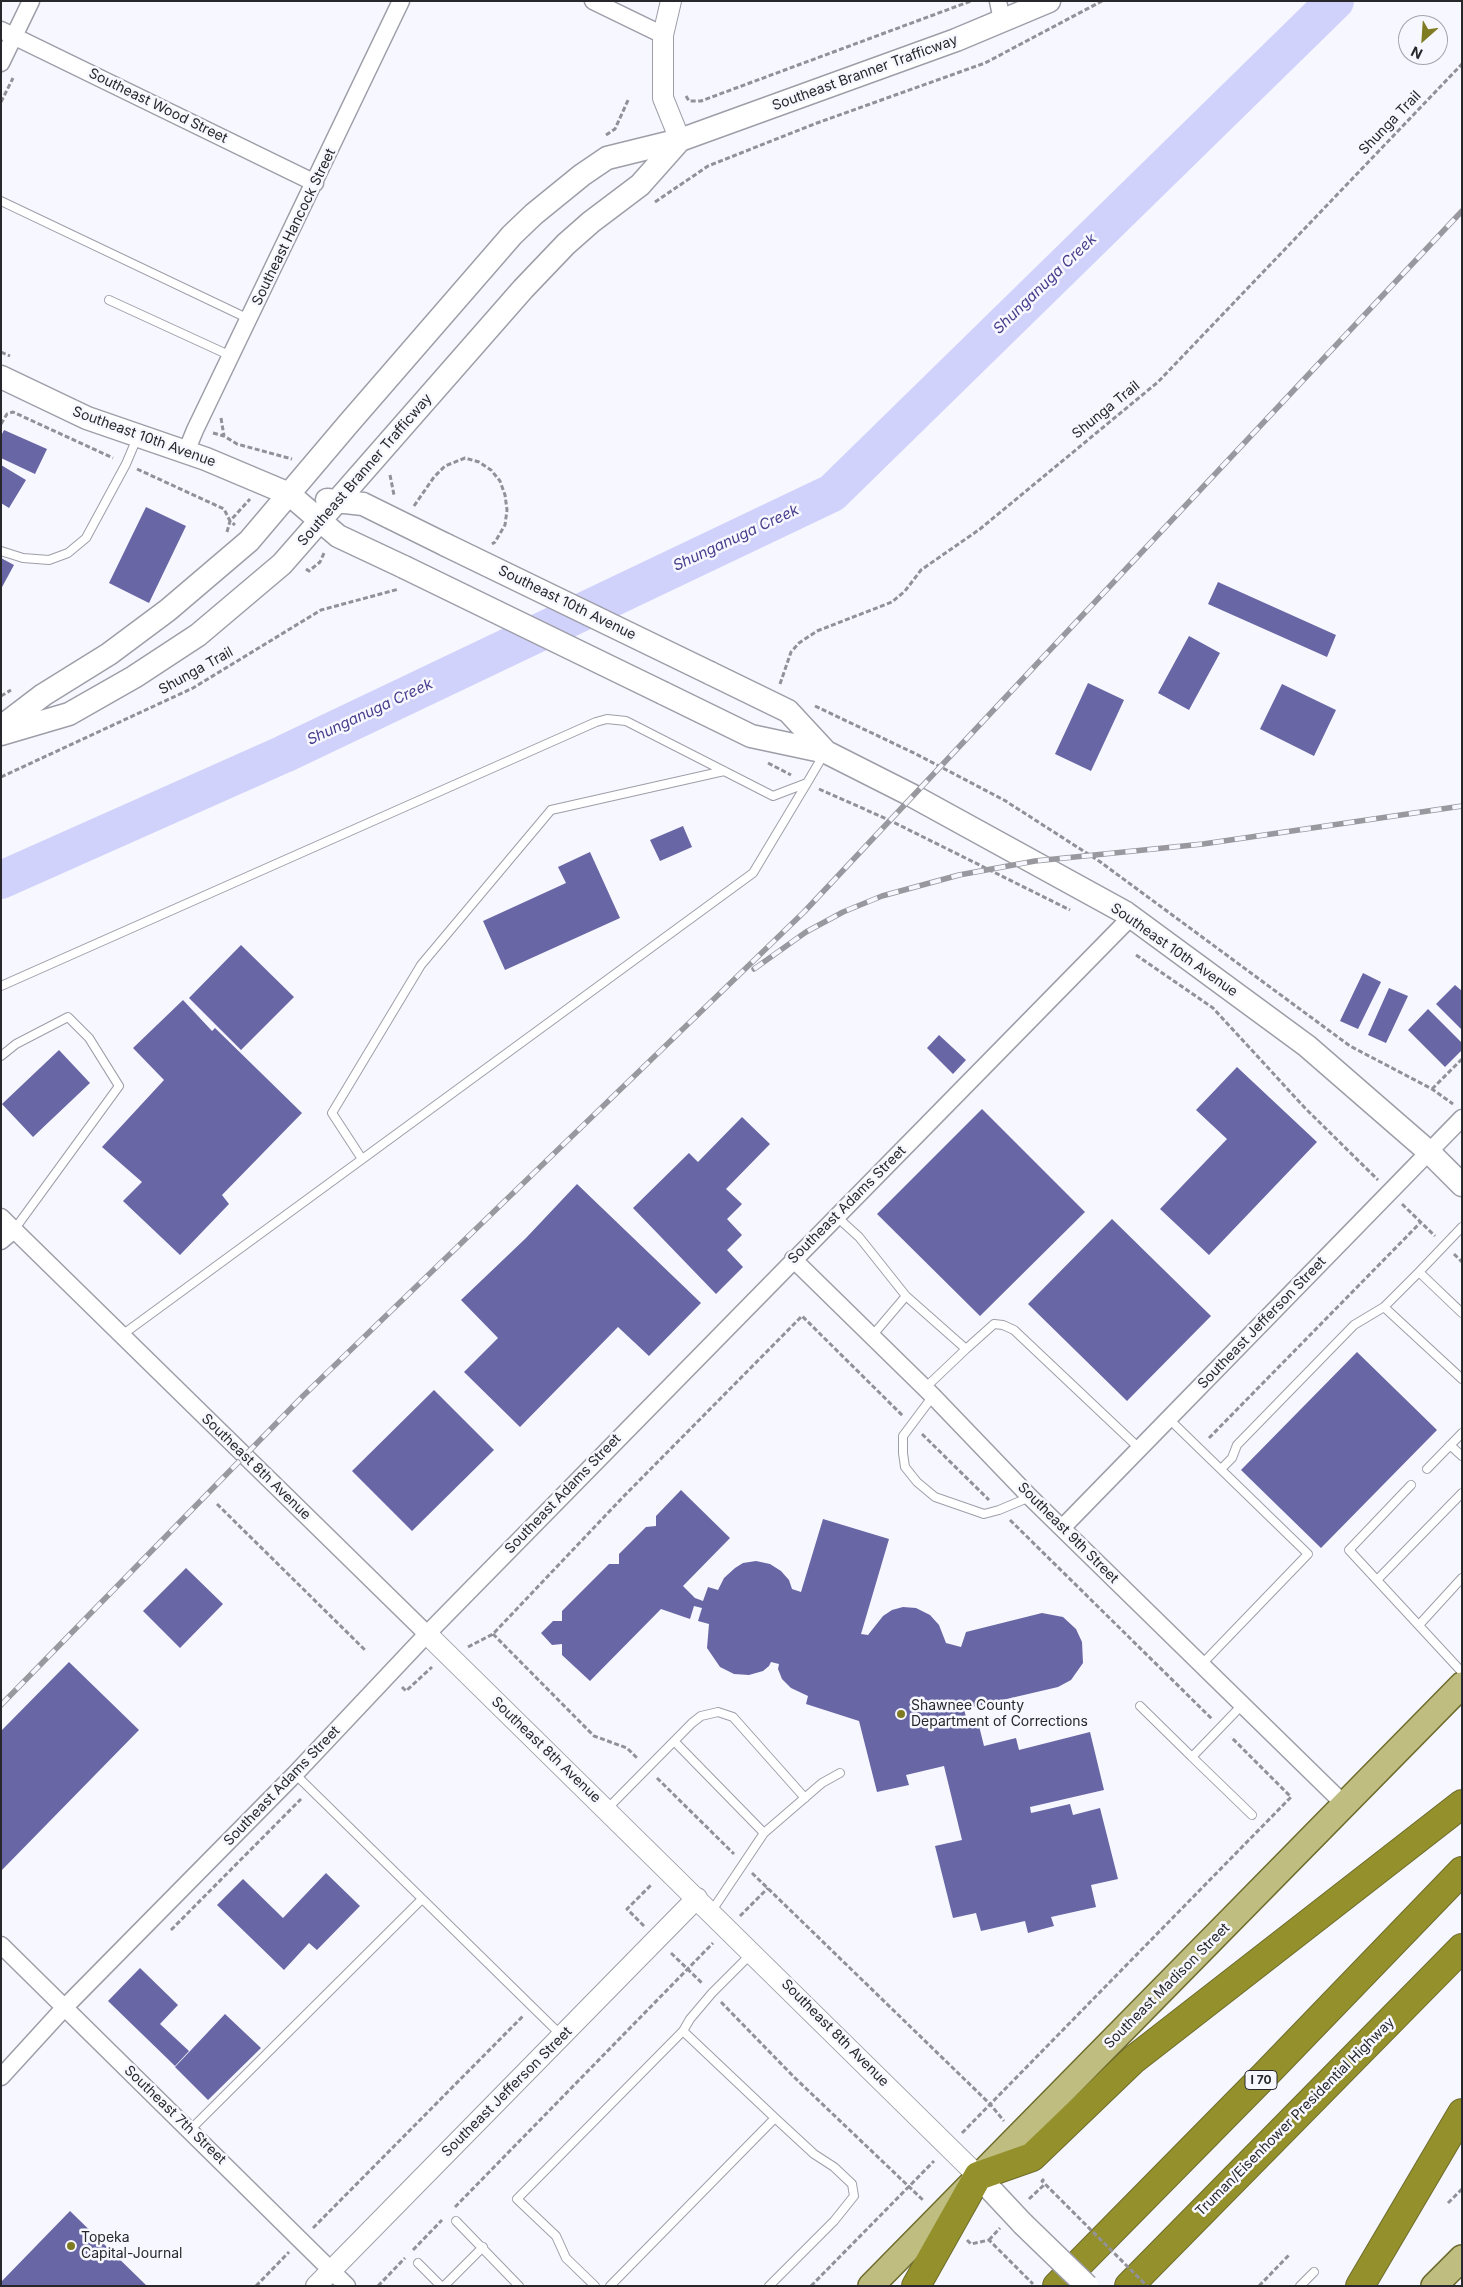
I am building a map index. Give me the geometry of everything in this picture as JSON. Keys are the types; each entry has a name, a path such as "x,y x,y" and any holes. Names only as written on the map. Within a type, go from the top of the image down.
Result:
{"highway":[{"path":"916,2286 945,2220 978,2176 1032,2156 1132,2060 1462,1804"},
{"name":"I 70","path":"1056,2286 1264,2076 1462,1871"},
{"name":"Truman/Eisenhower Presidential Highway","path":"1129,2286 1462,1948"},
{"path":"1360,2286 1462,2112"}],"main road":[{"name":"Southeast Branner Trafficway","path":"1,726 43,695 109,654 168,610 254,536 474,277 534,214 582,174 607,158 680,140 956,40 1000,11 1049,1"},
{"name":"Southeast Branner Trafficway","path":"1,734 69,714 158,662 198,635 288,557 529,282 590,222 640,185 680,140"},
{"name":"Southeast 10th Avenue","path":"2,379 87,418 186,452 265,483 288,494 338,536 402,578 663,693 751,736 826,752 1035,861 1131,918 1307,1046 1428,1152 1462,1185"},
{"name":"Southeast 10th Avenue","path":"288,494 363,504 788,711 826,752"},
{"name":"Southeast Madison Street","path":"978,2176 1462,1685"},
{"name":"Southeast 8th Avenue","path":"978,2176 1022,2224 1087,2286"},
{"path":"871,2286 945,2220"},
{"path":"1434,2286 1459,2266"}],"street":[{"path":"1,63 8,33 31,1"},
{"name":"Southeast Hancock Street","path":"186,452 401,1"},
{"path":"593,1 664,35"},
{"path":"671,1 664,35 664,98 680,140"},
{"name":"Southeast Wood Street","path":"8,33 315,183"},
{"name":"Southeast Adams Street","path":"1,2077 65,2007 295,1774 427,1634 1131,918"},
{"name":"Southeast Jefferson Street","path":"1062,1528 1462,1118"},
{"name":"Southeast 8th Avenue","path":"1,1217 607,1809 978,2176"},
{"path":"1,1241 14,1230"},
{"name":"Southeast 9th Street","path":"793,1260 929,1392 1030,1497 1345,1805"},
{"name":"Southeast Jefferson Street","path":"316,2286 657,1939 704,1905"},
{"name":"Southeast 7th Street","path":"1,1945 347,2286"}],"lane":[{"path":"1,201 249,319"},
{"path":"109,300 231,356"},
{"path":"1,551 23,558 49,560 68,553 86,538 126,464 138,436"},
{"path":"1,986 596,722 607,719 626,721 772,796 807,783"},
{"path":"122,1335 753,872 826,752"},
{"path":"362,1159 332,1113 421,965 551,810 724,771"},
{"path":"1,1056 16,1044 68,1017 89,1038 119,1086 14,1230"},
{"path":"836,1216 858,1237 906,1296 966,1349"},
{"path":"1220,1469 1232,1458 1237,1445 1354,1325 1384,1307 1462,1227"},
{"path":"1418,1272 1462,1313"},
{"path":"872,1336 906,1296"},
{"path":"1384,1307 1462,1379"},
{"path":"1030,1497 1000,1510 984,1514 935,1497 917,1482 905,1466 903,1436 912,1424 929,1392 966,1349 994,1324 1003,1325 1014,1330 1140,1449"},
{"path":"1169,1419 1308,1554 1202,1664"},
{"path":"1427,1469 1462,1433"},
{"path":"1450,1445 1462,1456"},
{"path":"1411,1485 1349,1550 1462,1672"},
{"path":"1377,1580 1462,1493"},
{"path":"1419,1625 1462,1578"},
{"path":"1192,1757 1243,1704"},
{"path":"1140,1706 1252,1815"},
{"path":"607,1809 701,1716 718,1712 733,1717 805,1798"},
{"path":"674,1741 764,1833"},
{"path":"704,1905 764,1833 822,1783 840,1773"},
{"path":"295,1774 563,2036"},
{"path":"190,2130 422,1899"},
{"path":"595,2286 566,2258 556,2236 517,2199 683,2031 690,2019 712,1994 753,1953"},
{"path":"683,2031 814,2154 834,2166 852,2184 854,2196 834,2222 769,2286"},
{"path":"610,2286 775,2118"},
{"path":"456,2221 483,2247 518,2286"},
{"path":"418,2263 443,2286 483,2247"},
{"path":"1300,2286 1314,2272"}],"path":[{"path":"685,95 689,101 701,101 971,1"},
{"path":"653,204 708,166 817,123 985,63 1102,1"},
{"name":"Shunga Trail","path":"778,689 791,652 799,643 817,632 892,602 905,591 921,570 980,529 1158,382 1462,64"},
{"path":"600,140 615,129 629,98"},
{"path":"1,424 7,414 13,412 224,509 230,521 254,536"},
{"path":"226,535 230,521 294,455"},
{"path":"412,510 434,477 445,466 465,458 479,462 491,470 500,481 505,496 507,510 505,525 495,542"},
{"path":"363,504 389,470 392,492 396,497"},
{"path":"288,557 309,571 320,562 338,536"},
{"name":"Shunga Trail","path":"1,777 193,688 321,610 402,578"},
{"path":"1,696 18,686"},
{"path":"765,761 1070,910"},
{"path":"1136,954 1213,1008 1305,1108 1420,1223 1462,1262"},
{"path":"1432,1089 1462,1059"},
{"path":"1199,1448 1420,1223"},
{"path":"398,1682 406,1691 432,1667 493,1634 623,1497 802,1316 1292,1797 811,2286"},
{"path":"217,1504 366,1651"},
{"path":"171,1930 306,1794"},
{"path":"652,1883 627,1909 794,2077 908,2186 971,2244 989,2240 1034,2286"},
{"path":"454,2208 768,1888"},
{"path":"256,2286 527,2012"},
{"path":"1042,2181 1147,2286"},
{"path":"1448,2203 1462,2189"},
{"path":"412,2251 447,2215"},
{"path":"1259,2286 1288,2255"},
{"path":"378,2286 406,2258"}],"building":[{"path":"4,430 47,449 35,474 1,458 1,436"},
{"path":"1,465 26,480 9,508 1,503"},
{"path":"146,507 186,526 149,603 109,583"},
{"path":"1,558 14,565 1,589"},
{"path":"1218,582 1336,635 1327,657 1208,604"},
{"path":"1189,636 1220,653 1189,710 1158,693"},
{"path":"1088,683 1124,700 1091,771 1055,754"},
{"path":"1282,684 1336,710 1314,756 1260,729"},
{"path":"683,826 692,847 660,861 650,840"},
{"path":"590,852 620,918 505,970 483,921 566,883 558,867"},
{"path":"241,945 294,997 241,1050 189,998"},
{"path":"1363,973 1381,982 1358,1029 1340,1021"},
{"path":"1455,985 1462,991 1462,1030 1436,1004"},
{"path":"1389,988 1408,996 1386,1043 1368,1035"},
{"path":"183,1000 212,1031 215,1028 302,1113 222,1195 229,1204 180,1255 123,1201 142,1182 102,1147 164,1080 133,1048"},
{"path":"1428,1009 1462,1043 1462,1050 1445,1067 1408,1030"},
{"path":"939,1035 966,1060 953,1074 927,1048"},
{"path":"59,1050 90,1083 33,1137 2,1104"},
{"path":"1237,1067 1317,1142 1209,1255 1160,1209 1227,1139 1196,1110"},
{"path":"982,1109 1085,1212 980,1316 877,1214"},
{"path":"742,1117 770,1144 726,1189 742,1204 727,1219 742,1235 727,1250 743,1267 716,1294 633,1208 689,1153 698,1162"},
{"path":"577,1184 701,1303 649,1356 618,1327 520,1427 464,1372 498,1338 461,1300 526,1238"},
{"path":"1112,1219 1211,1316 1127,1401 1028,1304"},
{"path":"1357,1352 1437,1430 1321,1548 1241,1470"},
{"path":"434,1390 494,1450 412,1531 352,1471"},
{"name":"Shawnee County Department of Corrections","path":"681,1490 730,1538 683,1586 695,1598 703,1601 708,1587 718,1590 724,1578 735,1568 743,1563 756,1561 770,1564 781,1571 789,1580 792,1589 801,1592 823,1519 889,1539 861,1634 868,1635 883,1616 892,1610 903,1607 916,1608 930,1615 939,1625 946,1643 961,1647 966,1632 1042,1613 1063,1617 1076,1629 1082,1642 1083,1663 1071,1680 1058,1687 964,1709 967,1721 977,1718 984,1746 1016,1738 1019,1750 1090,1732 1104,1790 1030,1807 1031,1813 1070,1804 1073,1815 1100,1808 1118,1879 1091,1885 1096,1907 1051,1917 1054,1926 1028,1933 1025,1921 981,1931 976,1913 953,1918 935,1846 962,1840 944,1766 906,1775 909,1785 877,1792 859,1721 806,1704 808,1696 791,1688 782,1679 778,1669 779,1664 771,1662 763,1671 749,1675 734,1674 720,1667 707,1648 709,1624 698,1621 702,1608 694,1606 690,1619 661,1609 590,1681 562,1655 562,1644 552,1645 541,1633 553,1621 562,1621 562,1611 609,1564 619,1564 619,1554 646,1527 656,1526 656,1516"},
{"path":"186,1568 223,1604 180,1648 143,1611"},
{"path":"69,1662 139,1730 1,1871 1,1731"},
{"path":"326,1873 360,1906 317,1950 309,1943 284,1970 217,1905 243,1879 283,1918"},
{"path":"140,1968 178,2005 160,2024 189,2051 175,2066 108,2001"},
{"path":"225,2014 261,2048 208,2100 175,2067"},
{"name":"Topeka Capital-Journal","path":"70,2211 147,2286 1,2286 1,2282"}],"waterway":[{"name":"Shunganuga Creek","path":"1,880 284,754 832,493 1335,1"}],"railway":[{"path":"1,1705 303,1396 804,912 1462,211"},
{"path":"754,969 806,932 843,912 882,896 959,875 1035,861 1203,844 1462,806"}],"place":[{"name":"Shawnee County Department of Corrections","path":"901,1714"},
{"name":"Topeka Capital-Journal","path":"71,2246"}]}
